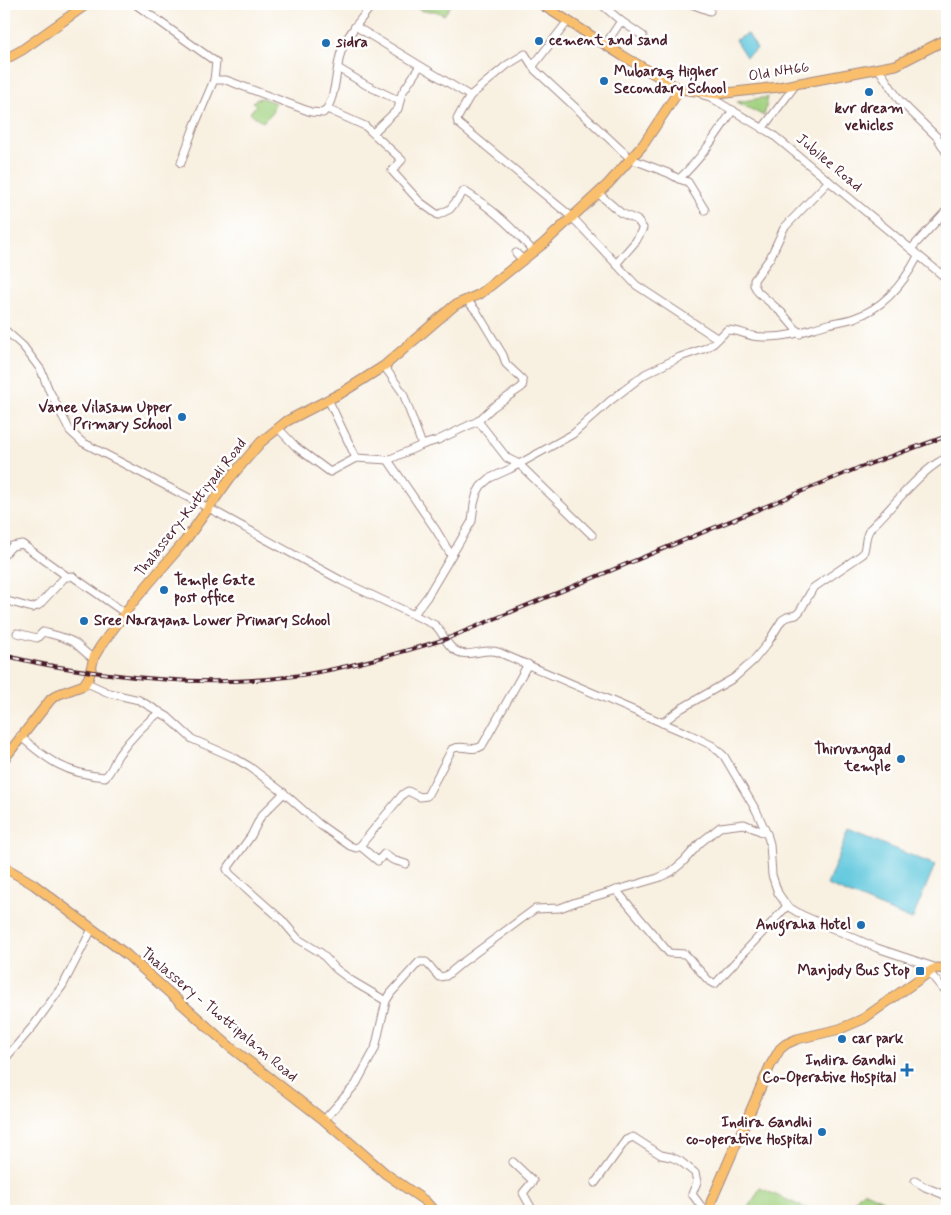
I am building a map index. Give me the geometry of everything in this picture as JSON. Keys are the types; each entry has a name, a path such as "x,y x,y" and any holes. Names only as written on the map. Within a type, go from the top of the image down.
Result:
{"main road":[{"path":"4,60 22,50 87,4"},
{"name":"Old NH66","path":"541,4 680,89 718,94 797,83 896,65 947,40"},
{"name":"Thalassery-Kuttiyadi Road","path":"85,682 100,647 125,613 186,541 207,508 249,454 278,428 384,366 455,305 480,294 534,252 599,194 643,145 680,89"},
{"path":"4,759 20,736 51,699 59,694 80,687 85,682"},
{"name":"Thalassery - Thottipalam Road","path":"4,867 33,884 127,955 229,1046 324,1120 386,1174 426,1201 434,1211"},
{"path":"710,1211 711,1202 731,1153 770,1066 780,1049 797,1039 840,1029 863,1019 929,972 938,968 947,970"}],"street":[{"path":"135,4 216,62 214,80 194,127 182,162"},
{"path":"214,80 226,80 318,114 323,113 327,109 342,50 354,26 373,4"},
{"path":"601,4 643,36"},
{"path":"691,4 710,11"},
{"path":"532,66 568,21"},
{"path":"605,44 621,21"},
{"path":"354,26 470,96"},
{"path":"706,210 688,182 631,158 610,137 552,87 532,66 525,54 507,65 470,96 459,112 458,123 573,218 636,285 718,339"},
{"path":"373,133 398,109 402,93 420,66"},
{"path":"338,68 366,85 400,101"},
{"path":"878,68 900,101 937,137 947,154"},
{"path":"762,129 797,83"},
{"name":"Jubilee Road","path":"680,89 710,97 762,129 809,164 947,279"},
{"path":"327,109 361,124 402,160 392,172 420,202 438,215 450,209 464,191 487,206 516,232 534,252"},
{"path":"679,179 688,171 721,128 732,110"},
{"path":"800,334 782,313 758,292 754,285 754,280 770,258 784,228 829,181"},
{"path":"599,194 621,213 638,220 643,228 636,241 616,264"},
{"path":"911,250 945,212 947,213"},
{"path":"516,253 523,260"},
{"path":"414,614 427,597 472,521 477,493 481,486 490,478 573,434 610,401 645,374 680,357 706,348 727,330 754,336 784,337 852,319 867,313 881,305 907,275 918,256"},
{"path":"278,428 296,447 330,472 356,458 388,460 438,440 478,421 493,407 522,387 523,384 522,379 506,364 503,355 477,312 467,300"},
{"path":"4,329 23,346 41,370 70,431 82,442 342,581 435,625 440,629 452,648 464,654 481,650 493,650 713,746 724,756 757,812 767,834 772,875 778,893 787,906 802,915 877,948 938,968"},
{"path":"384,366 403,393 422,445"},
{"path":"328,399 356,458"},
{"path":"478,421 507,458 519,464 592,536"},
{"path":"662,723 682,708 734,678 753,661 773,636 776,627 784,618 800,612 813,588 863,554 866,546 865,535 870,529 928,470 939,461 947,458"},
{"path":"388,460 451,555"},
{"path":"4,555 12,546 22,544 68,577"},
{"path":"4,600 32,608 39,606 64,577 72,576 125,613"},
{"path":"17,633 37,638 44,632 65,638 76,644 84,653 94,659"},
{"path":"85,682 109,693 139,700 160,712 192,739 233,757 264,777 284,792 319,824 350,846 356,848 360,846 405,792 408,791 423,798 427,796 452,750 457,746 478,749 482,746 528,664"},
{"path":"20,736 57,765 72,771 105,777 130,740 146,723 160,712"},
{"path":"284,792 261,816 251,836 227,869 230,874 280,919 298,940 320,953 336,969 352,981 386,1001"},
{"path":"324,1120 356,1084 375,1050 386,1001 419,962 426,962 440,977 446,976 535,909 560,908 658,878 670,872 683,862 700,842 720,826 744,824 767,834"},
{"path":"360,846 378,861 384,854 393,860 406,864"},
{"path":"616,890 669,953 685,954 708,980 715,984 787,906"},
{"path":"4,1060 34,1026 63,985 92,929"},
{"path":"929,972 942,988 947,988"},
{"path":"595,1183 626,1140 633,1137 661,1155 680,1161 695,1173 697,1182 692,1194 703,1211"},
{"path":"513,1162 533,1181 523,1192 533,1211"},
{"path":"915,1181 925,1188 947,1196"}],"green space":[{"path":"413,4 452,4 444,15 435,11 422,11"},
{"path":"768,97 764,116 737,102"},
{"path":"262,98 275,103 271,114 263,122 250,113 256,105 253,102 256,99"},
{"path":"760,1188 812,1211 747,1211"},
{"path":"863,1191 893,1205 900,1211 844,1211"}],"water":[{"path":"748,34 757,49 746,57 735,40"},
{"path":"849,830 935,865 912,920 827,885"}],"railway":[{"path":"4,655 76,670 185,681 268,679 296,676 355,664 446,639 858,468 947,436"}],"place":[{"name":"cement and sand","path":"539,41"},
{"name":"sidra","path":"326,43"},
{"name":"Mubaraq Higher Secondary School","path":"604,81"},
{"name":"kvr dream vehicles","path":"869,92"},
{"name":"Vanee Vilasam Upper Primary School","path":"182,417"},
{"name":"Temple Gate post office","path":"164,590"},
{"name":"Sree Narayana Lower Primary School","path":"84,621"},
{"name":"Thiruvangad temple","path":"901,759"},
{"name":"Anugraha Hotel","path":"861,925"},
{"name":"Manjody Bus Stop","path":"920,971"},
{"name":"car park","path":"842,1039"},
{"name":"Indira Gandhi Co-Operative Hospital","path":"907,1070"},
{"name":"Indira Gandhi co-operative Hospital","path":"822,1132"}]}
